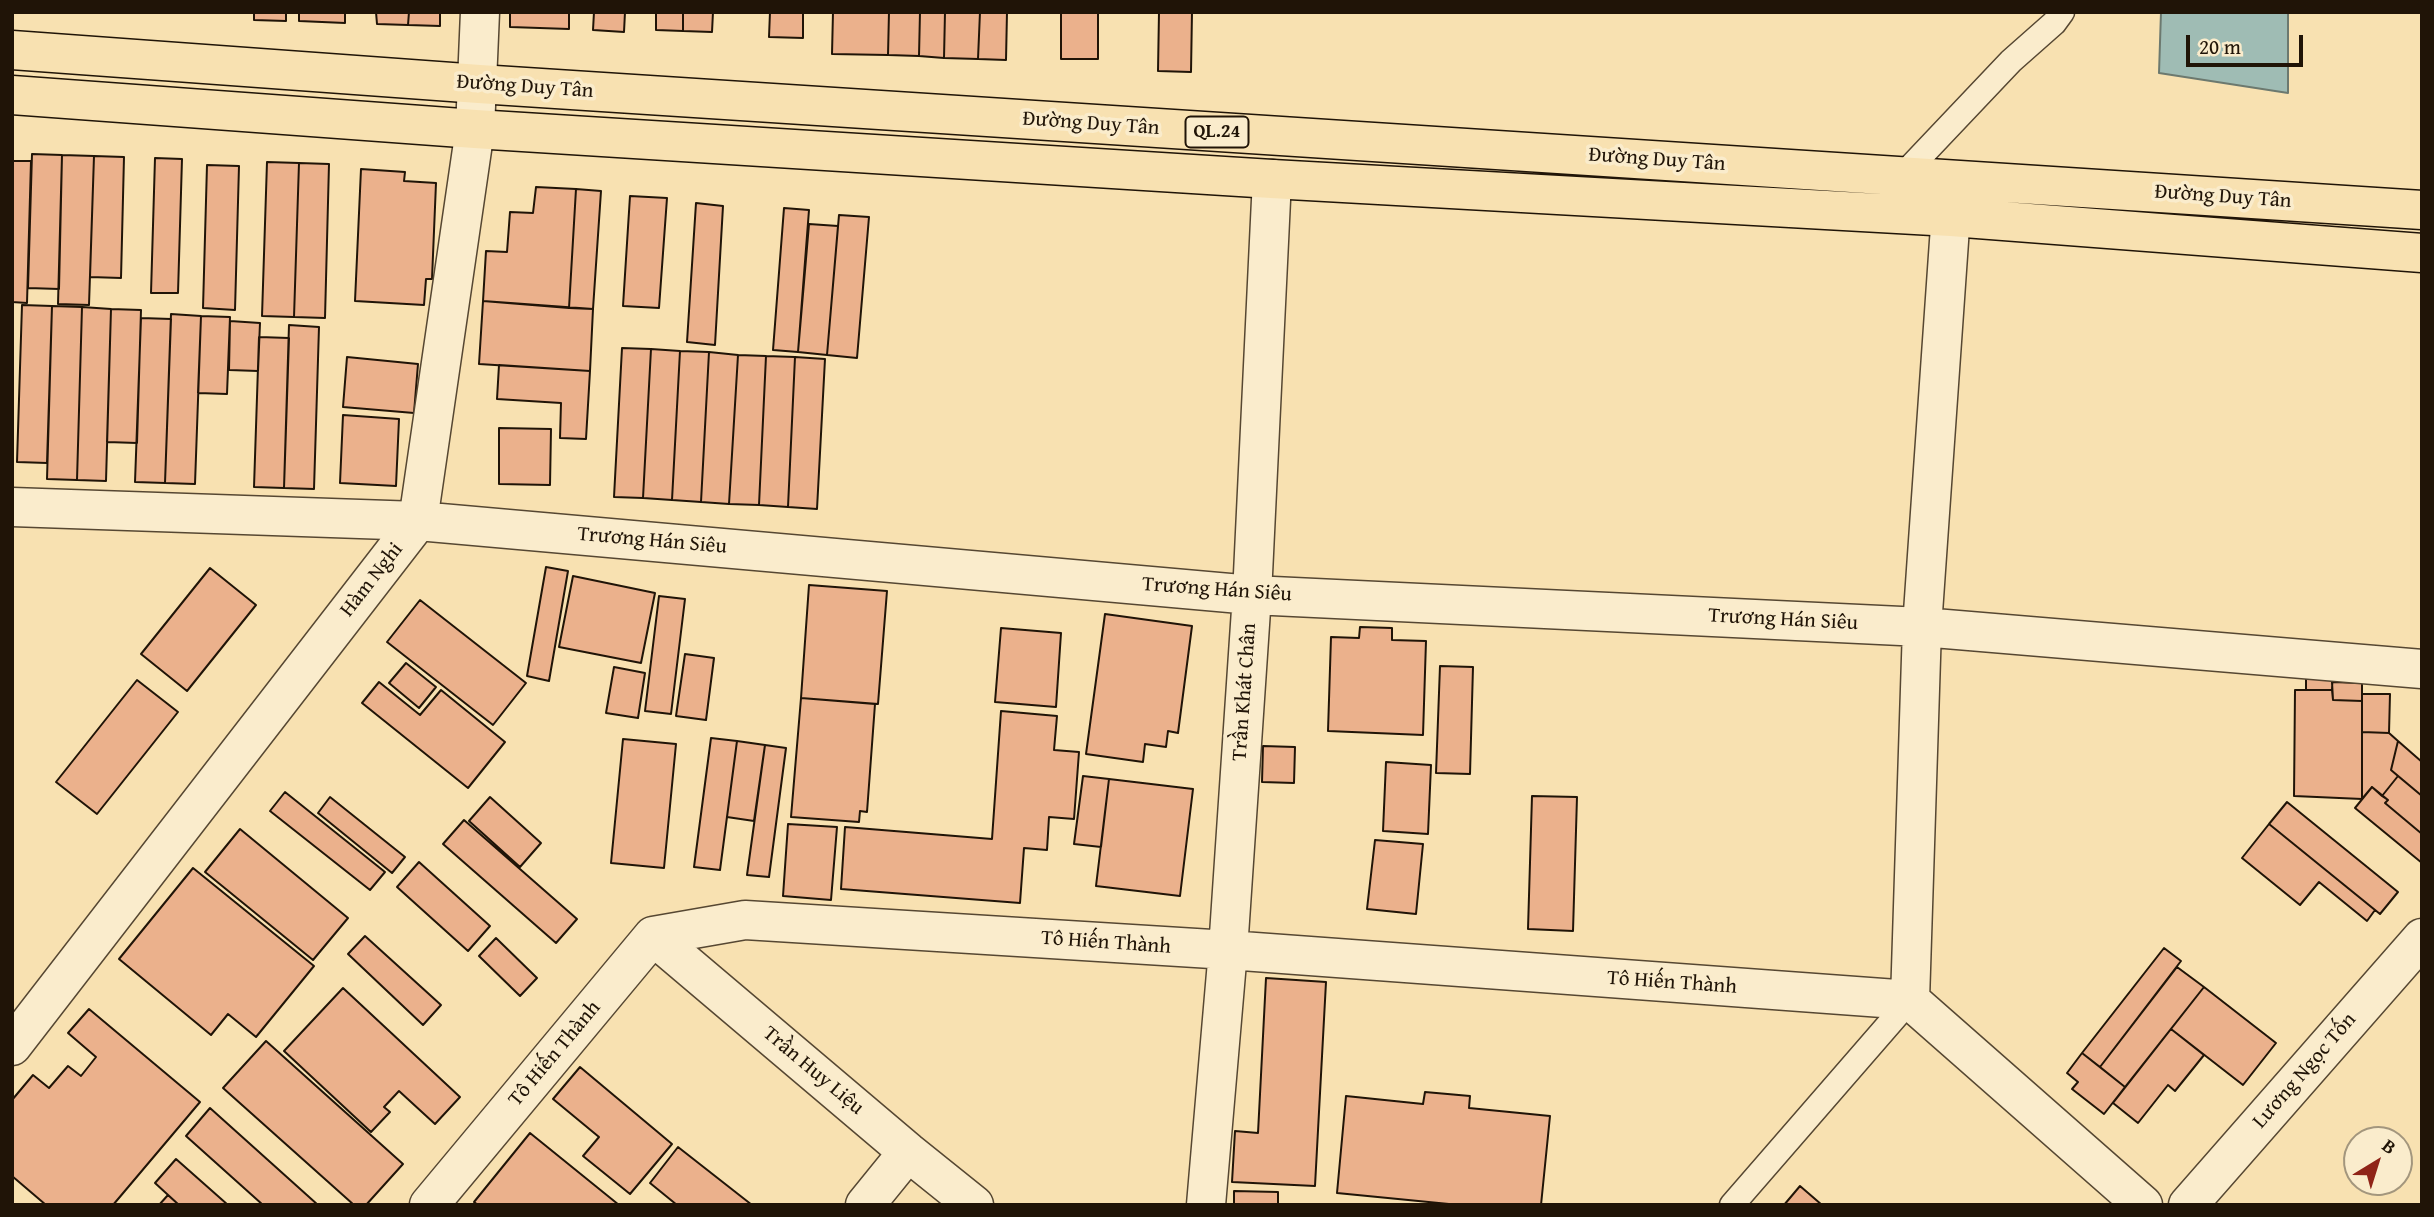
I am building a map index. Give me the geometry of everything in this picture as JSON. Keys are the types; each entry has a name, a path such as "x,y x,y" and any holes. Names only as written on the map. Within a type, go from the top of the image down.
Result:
{"main road":[{"name":"Đường Duy Tân","path":"12,50 478,84 2422,210"},
{"name":"Đường Duy Tân","path":"12,95 475,129 1272,179 1951,217 2422,253"}],"street":[{"name":"Hàm Nghi","path":"12,1046 418,521 475,129 480,12"},
{"name":"Trần Khát Chân","path":"1206,1205 1228,950 1252,595 1272,179"},
{"path":"1953,179 1922,627 1910,1000 2143,1205"},
{"name":"Trương Hán Siêu","path":"12,507 418,521 1252,595 1922,627 2422,670"},
{"name":"Tô Hiến Thành","path":"429,1205 653,936 746,920 1228,950 1910,1000"},
{"name":"Trần Huy Liệu","path":"653,936 974,1205"},
{"name":"Lương Ngọc Tốn","path":"2188,1205 2422,938"},
{"path":"865,1205 908,1152"}],"lane":[{"path":"1902,176 2011,61 2054,23 2062,12"},
{"path":"1732,1205 1910,1000"}],"water":[{"path":"2161,12 2288,12 2288,93 2159,73"}],"building":[{"path":"254,12 286,12 286,21 254,20"},
{"path":"299,12 345,12 345,23 299,21"},
{"path":"376,12 409,12 408,25 377,24"},
{"path":"409,12 440,12 440,26 408,25"},
{"path":"510,12 569,12 569,29 510,27"},
{"path":"594,12 625,12 624,32 593,30"},
{"path":"656,12 683,12 683,31 656,30"},
{"path":"683,12 713,12 712,32 683,31"},
{"path":"770,12 803,12 803,38 769,37"},
{"path":"833,12 889,12 888,55 832,54"},
{"path":"889,12 920,12 919,56 888,55"},
{"path":"920,12 945,12 944,58 919,56"},
{"path":"945,12 980,12 978,59 944,58"},
{"path":"980,12 1007,12 1006,60 978,59"},
{"path":"1061,12 1098,12 1098,59 1061,59"},
{"path":"1159,12 1192,12 1191,72 1158,71"},
{"path":"32,154 62,155 59,289 28,288"},
{"path":"62,155 94,156 89,305 58,304"},
{"path":"94,156 124,157 121,278 90,277"},
{"path":"155,158 182,159 178,293 151,293"},
{"path":"12,161 31,161 27,303 12,302"},
{"path":"267,162 299,163 294,317 262,316"},
{"path":"299,163 329,164 325,318 294,317"},
{"path":"207,165 239,166 235,310 203,308"},
{"path":"361,169 405,172 404,181 436,183 432,279 426,279 424,305 355,301"},
{"path":"536,187 576,189 569,308 483,301 486,251 507,252 510,212 533,213"},
{"path":"576,189 601,191 593,309 569,308"},
{"path":"630,196 667,198 659,308 623,306"},
{"path":"696,203 723,206 715,345 687,342"},
{"path":"784,208 809,210 798,352 773,350"},
{"path":"839,215 869,217 857,358 827,355"},
{"path":"809,224 838,226 827,355 798,352"},
{"path":"483,301 593,309 590,371 479,364"},
{"path":"22,305 52,306 47,463 17,462"},
{"path":"52,306 82,307 77,480 47,479"},
{"path":"82,307 111,309 106,481 77,480"},
{"path":"111,309 141,310 137,443 107,442"},
{"path":"171,314 201,316 195,484 165,483"},
{"path":"201,316 230,317 227,394 198,393"},
{"path":"141,318 171,319 165,483 135,482"},
{"path":"230,321 260,323 258,371 229,370"},
{"path":"289,325 319,327 314,489 284,488"},
{"path":"259,337 289,338 284,488 254,487"},
{"path":"622,348 651,349 643,498 614,497"},
{"path":"651,349 680,351 672,500 643,498"},
{"path":"680,351 709,352 701,502 672,500"},
{"path":"709,352 738,355 729,504 701,502"},
{"path":"738,355 766,356 759,505 729,504"},
{"path":"766,356 795,357 788,507 759,505"},
{"path":"347,357 418,364 414,413 343,407"},
{"path":"795,357 825,359 817,509 788,507"},
{"path":"499,365 590,371 586,439 560,438 561,403 497,399"},
{"path":"343,415 399,419 396,486 340,483"},
{"path":"499,428 551,429 550,485 499,484"},
{"path":"546,567 568,571 549,681 527,676"},
{"path":"210,568 256,605 187,691 141,654"},
{"path":"573,576 655,593 641,663 559,647"},
{"path":"809,585 887,591 878,704 801,698"},
{"path":"659,596 685,599 671,714 645,711"},
{"path":"420,600 526,683 493,725 387,642"},
{"path":"1105,614 1192,626 1178,733 1168,731 1166,747 1145,744 1143,762 1086,754"},
{"path":"1360,627 1392,628 1392,640 1426,641 1423,735 1328,731 1331,637 1359,638"},
{"path":"1001,628 1061,633 1056,707 995,702"},
{"path":"685,654 714,658 706,720 676,716"},
{"path":"406,663 436,687 419,708 389,683"},
{"path":"2306,665 2333,666 2332,690 2306,690"},
{"path":"1440,666 1473,667 1470,774 1436,773"},
{"path":"614,667 645,673 638,718 606,713"},
{"path":"137,680 178,712 97,814 56,782"},
{"path":"379,682 420,715 441,690 505,742 468,788 362,703"},
{"path":"2332,682 2362,683 2362,701 2333,700"},
{"path":"2295,690 2332,690 2333,700 2362,701 2362,799 2294,796"},
{"path":"2362,694 2390,694 2389,733 2362,732"},
{"path":"801,698 875,704 867,812 860,811 859,822 791,817"},
{"path":"1001,711 1057,716 1054,750 1079,752 1074,819 1049,817 1047,850 1024,848 1020,903 841,889 845,827 992,839"},
{"path":"2362,732 2389,733 2398,741 2391,770 2398,776 2382,796 2372,787 2362,799"},
{"path":"711,738 737,741 720,870 694,867"},
{"path":"623,739 676,744 664,868 611,863"},
{"path":"737,741 765,745 754,821 727,817"},
{"path":"2398,741 2422,762 2422,796 2391,770"},
{"path":"765,745 786,748 769,877 747,875"},
{"path":"1263,746 1295,747 1294,783 1262,782"},
{"path":"1386,762 1431,765 1428,834 1383,831"},
{"path":"1083,776 1109,779 1101,847 1074,844"},
{"path":"2398,776 2422,796 2422,834 2385,803 2388,800 2382,796"},
{"path":"1109,779 1193,789 1180,896 1096,886"},
{"path":"2372,787 2388,800 2385,803 2422,834 2422,863 2355,808"},
{"path":"285,792 385,872 370,890 270,811"},
{"path":"1532,796 1577,797 1573,931 1528,929"},
{"path":"330,797 405,857 392,873 318,813"},
{"path":"490,797 541,843 520,867 469,821"},
{"path":"2287,802 2398,892 2380,914 2269,824"},
{"path":"464,820 577,919 556,943 443,844"},
{"path":"788,824 837,827 831,900 783,896"},
{"path":"2269,824 2375,910 2367,921 2319,882 2300,905 2242,858"},
{"path":"240,829 348,918 313,960 205,872"},
{"path":"1375,840 1423,844 1416,914 1367,909"},
{"path":"419,862 490,926 468,951 397,887"},
{"path":"193,868 314,966 256,1037 228,1014 211,1035 119,959"},
{"path":"365,936 441,1005 423,1025 348,954"},
{"path":"496,938 537,978 520,996 479,956"},
{"path":"2164,948 2181,961 2100,1067 2082,1053"},
{"path":"2177,967 2204,987 2125,1087 2100,1067"},
{"path":"1266,978 1326,982 1315,1186 1232,1182 1235,1131 1258,1133"},
{"path":"2204,987 2276,1043 2243,1085 2171,1029"},
{"path":"343,988 460,1097 435,1124 399,1091 384,1107 390,1112 371,1132 284,1051"},
{"path":"89,1009 200,1102 113,1205 46,1205 12,1176 12,1100 33,1075 49,1088 68,1066 81,1076 96,1057 68,1033"},
{"path":"2171,1029 2204,1055 2175,1091 2168,1085 2138,1123 2113,1103"},
{"path":"266,1041 403,1164 366,1205 354,1205 223,1088"},
{"path":"2082,1053 2125,1087 2104,1114 2072,1089 2078,1082 2067,1073"},
{"path":"580,1067 672,1144 630,1194 583,1156 599,1137 553,1099"},
{"path":"1425,1092 1470,1096 1469,1108 1550,1116 1541,1205 1459,1205 1337,1193 1346,1096 1423,1104"},
{"path":"210,1108 318,1205 263,1205 186,1136"},
{"path":"530,1133 619,1205 478,1205 474,1202"},
{"path":"678,1147 752,1205 677,1205 650,1183"},
{"path":"176,1159 228,1205 179,1205 155,1183"},
{"path":"1800,1186 1822,1205 1784,1205"},
{"path":"1234,1191 1278,1192 1278,1205 1234,1205"},
{"path":"168,1195 179,1205 159,1205"}]}
